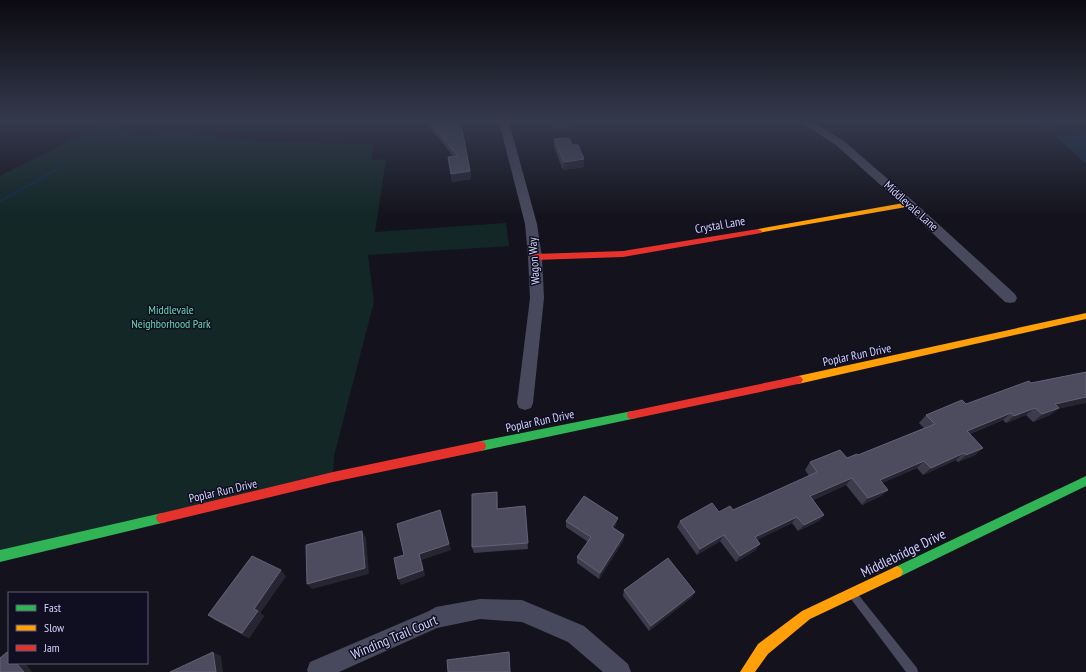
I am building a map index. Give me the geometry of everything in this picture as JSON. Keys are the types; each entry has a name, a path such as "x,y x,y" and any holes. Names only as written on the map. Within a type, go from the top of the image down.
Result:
{"street":[{"name":"Wagon Way","path":"512,153 531,224 535,257 537,298 525,403"},
{"name":"Middlevale Lane","path":"852,153 909,204 1010,298"},
{"name":"Crystal Lane","path":"535,257 623,254 652,250 909,204"},
{"name":"Poplar Run Drive","path":"0,556 333,477 807,378 1086,316"},
{"name":"Middlebridge Drive","path":"747,672 763,649 806,615 1086,481"},
{"name":"Winding Trail Court","path":"318,670 436,618 480,609 522,611 576,634 620,672"}],"lane":[{"path":"851,593 913,672"}],"green space":[{"name":"Middlevale Neighborhood Park","path":"44,153 372,153 371,160 386,159 375,232 506,223 509,246 368,255 374,302 334,456 333,477 0,556 0,176"}],"water":[{"path":"1075,153 1086,153 1086,164"}],"building":[{"path":"456,153 467,153 470,171 451,174 448,157 458,156"},
{"path":"560,153 582,153 584,159 564,162"},
{"path":"1086,372 1086,397 1055,404 1059,408 1042,414 1035,408 1014,416 1011,413 967,431 983,448 966,455 964,453 931,468 924,461 880,480 888,490 868,498 852,478 810,496 824,515 804,525 797,517 755,537 760,544 740,556 724,535 700,549 680,521 712,503 719,512 730,506 733,510 817,472 810,462 840,450 847,458 857,454 858,455 935,424 926,415 962,400 966,404 1029,381 1031,383"},
{"path":"497,492 497,509 525,506 528,543 472,547 472,494"},
{"path":"584,496 618,518 612,527 624,535 600,573 577,557 591,537 566,521"},
{"path":"440,510 449,544 419,554 423,570 398,579 394,558 404,555 397,524"},
{"path":"362,531 365,568 307,584 306,545"},
{"path":"252,556 281,570 254,609 258,611 242,633 208,615"},
{"path":"668,558 695,592 651,626 624,590"},
{"path":"7,652 8,664 17,664 24,672 0,672 0,658"},
{"path":"213,652 216,672 170,672"},
{"path":"509,652 510,672 448,672 447,660"}],"waterway":[{"path":"0,202 61,167"}],"traffic: fast":[{"path":"481,446 632,415"},
{"path":"897,572 1086,481"},
{"path":"0,556 162,518"}],"traffic: slow":[{"path":"758,231 909,204"},
{"path":"798,380 1086,316"},
{"path":"747,672 763,649 806,615 897,572"}],"traffic: jam":[{"path":"535,257 623,254 758,231"},
{"path":"632,415 798,380"},
{"path":"162,518 333,477 481,446"}]}
